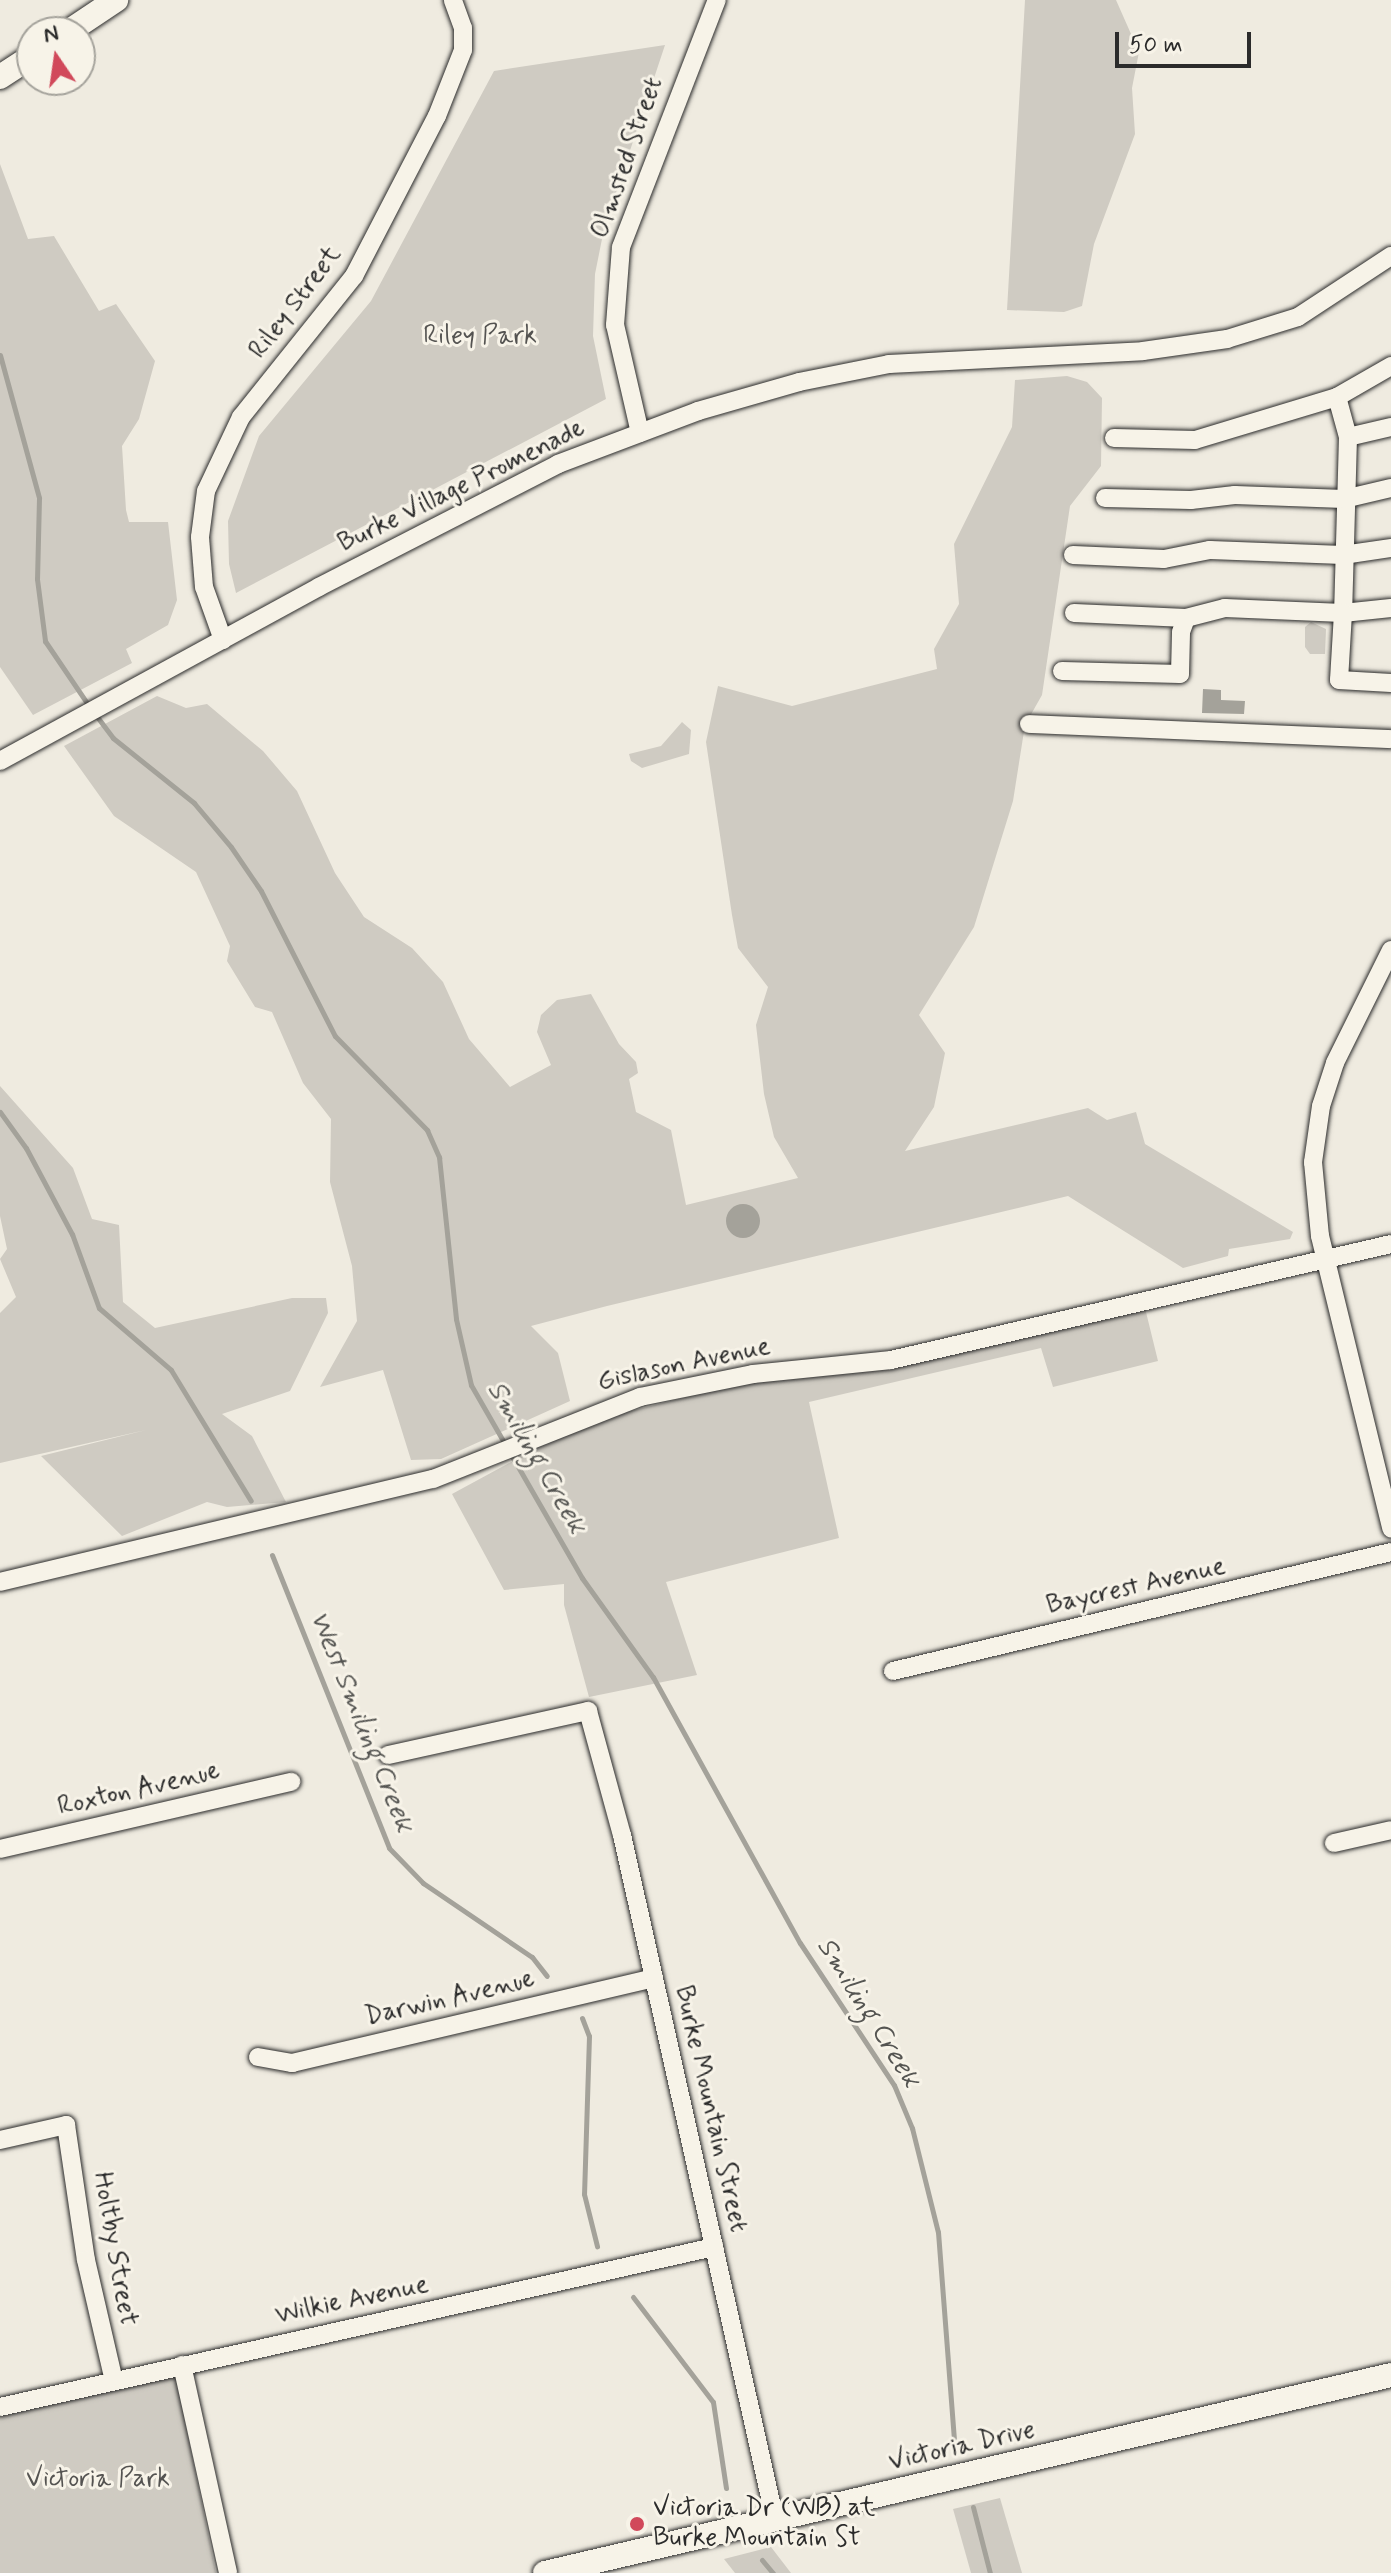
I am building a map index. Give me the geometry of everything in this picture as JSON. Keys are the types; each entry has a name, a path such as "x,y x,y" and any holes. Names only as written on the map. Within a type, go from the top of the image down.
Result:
{"main road":[{"path":"92,16 116,0"},
{"name":"Victoria Drive","path":"545,2573 625,2564 775,2520 1391,2375"}],"street":[{"name":"Riley Street","path":"223,640 204,587 200,560 210,480 241,417 354,276 437,116 463,50 461,19 453,0"},
{"name":"Olmsted Street","path":"640,433 616,336 621,247 659,140 717,0"},
{"name":"Burke Village Promenade","path":"0,761 133,687 558,464 640,433 799,382 889,364 1143,351 1227,339 1298,317 1391,256"},
{"path":"1114,438 1195,440 1337,397 1391,366"},
{"path":"1337,397 1348,437 1339,680 1391,683"},
{"path":"1348,437 1391,427"},
{"path":"1105,498 1191,500 1235,495 1344,499 1391,488"},
{"path":"1073,555 1178,558 1210,550 1343,555 1391,548"},
{"path":"1074,613 1186,618 1225,608 1343,613 1391,608"},
{"path":"1062,671 1180,674 1181,632 1186,618"},
{"path":"1029,724 1391,739"},
{"path":"1391,950 1343,1046 1321,1106 1313,1191 1325,1259 1391,1528"},
{"name":"Gislason Avenue","path":"0,1582 433,1479 540,1433 640,1397 753,1374 891,1360 1391,1244"},
{"name":"Baycrest Avenue","path":"893,1671 1391,1552"},
{"name":"Burke Mountain Street","path":"388,1755 588,1711 654,1978 775,2520"},
{"name":"Roxton Avenue","path":"0,1849 291,1782"},
{"path":"1334,1843 1391,1830"},
{"name":"Darwin Avenue","path":"258,2057 292,2063 654,1978"},
{"name":"Holtby Street","path":"0,2140 66,2125 86,2260 114,2381"},
{"name":"Wilkie Avenue","path":"0,2407 714,2247"},
{"path":"182,2365 228,2573"}],"green space":[{"path":"1025,0 1116,0 1139,52 1132,88 1135,134 1094,244 1082,306 1064,312 1007,310"},
{"name":"Riley Park","path":"665,45 604,229 595,274 593,336 606,399 236,593 229,564 228,521 259,436 371,301 494,71"},
{"path":"0,164 28,239 54,236 99,311 116,304 155,361 139,419 122,446 126,510 129,522 168,522 177,600 168,625 126,649 132,663 33,715 0,667"},
{"path":"1067,376 1087,382 1102,398 1101,466 1070,506 1042,695 1025,725 1013,801 974,927 919,1015 945,1053 934,1107 905,1151 1088,1108 1107,1120 1136,1112 1145,1144 1293,1232 1290,1239 1229,1249 1228,1256 1183,1268 1068,1196 607,1306 531,1326 558,1353 570,1401 441,1459 411,1460 383,1370 320,1387 357,1321 352,1266 330,1182 331,1119 303,1083 272,1012 255,1007 227,961 230,946 196,872 114,816 64,746 157,696 186,708 207,704 263,751 297,791 335,873 364,917 412,948 443,982 469,1039 510,1087 551,1065 537,1032 541,1015 557,1000 591,994 619,1044 636,1062 638,1073 629,1079 636,1112 671,1130 686,1205 798,1178 774,1137 764,1094 756,1025 768,987 738,948 732,915 706,742 718,686 792,706 937,669 934,649 959,604 954,544 1012,427 1015,380"},
{"path":"1311,622 1326,629 1325,654 1310,654 1305,647 1305,627"},
{"path":"682,722 691,730 689,754 642,768 631,761 629,754 661,746"},
{"path":"0,1086 73,1168 92,1219 119,1225 123,1302 155,1328 292,1298 326,1298 328,1313 290,1391 222,1414 252,1436 286,1502 227,1507 207,1502 122,1536 41,1456 146,1430 0,1463 0,1313 16,1297 0,1259 7,1249 0,1216"},
{"path":"1145,1308 1158,1361 1053,1387 1041,1348 809,1402 839,1538 666,1582 697,1675 589,1697 564,1605 564,1584 504,1590 452,1494 583,1423 727,1387"},
{"name":"Victoria Park","path":"174,2367 216,2573 0,2573 0,2407"},
{"path":"1000,2498 1022,2573 971,2573 953,2509"},
{"path":"771,2547 791,2573 735,2573 724,2559"}],"shaded area":[{"path":"1203,689 1221,690 1221,700 1245,701 1244,714 1202,713"},
{"path":"743,1204 755,1209 760,1221 755,1233 743,1238 731,1233 726,1221 731,1209"}],"waterway":[{"name":"Smiling Creek","path":"0,355 39,498 37,579 45,641 89,706"},
{"name":"Smiling Creek","path":"95,714 113,738 194,803 231,847 261,891 335,1036 427,1130 439,1157 456,1319 471,1385 582,1578 653,1677 800,1943 894,2085 912,2128 938,2232 954,2438"},
{"name":"West Smiling Creek","path":"0,1112 26,1148 72,1234 99,1308 171,1370 251,1501"},
{"name":"West Smiling Creek","path":"272,1555 389,1848 423,1883 532,1957 547,1976"},
{"name":"West Smiling Creek","path":"582,2018 589,2036 584,2194 597,2246"},
{"name":"West Smiling Creek","path":"633,2297 713,2402 726,2488"},
{"name":"Smiling Creek","path":"973,2507 990,2573"},
{"name":"West Smiling Creek","path":"762,2560 773,2573"}],"place":[{"name":"Victoria Dr (WB) at Burke Mountain St","path":"637,2524"}]}
